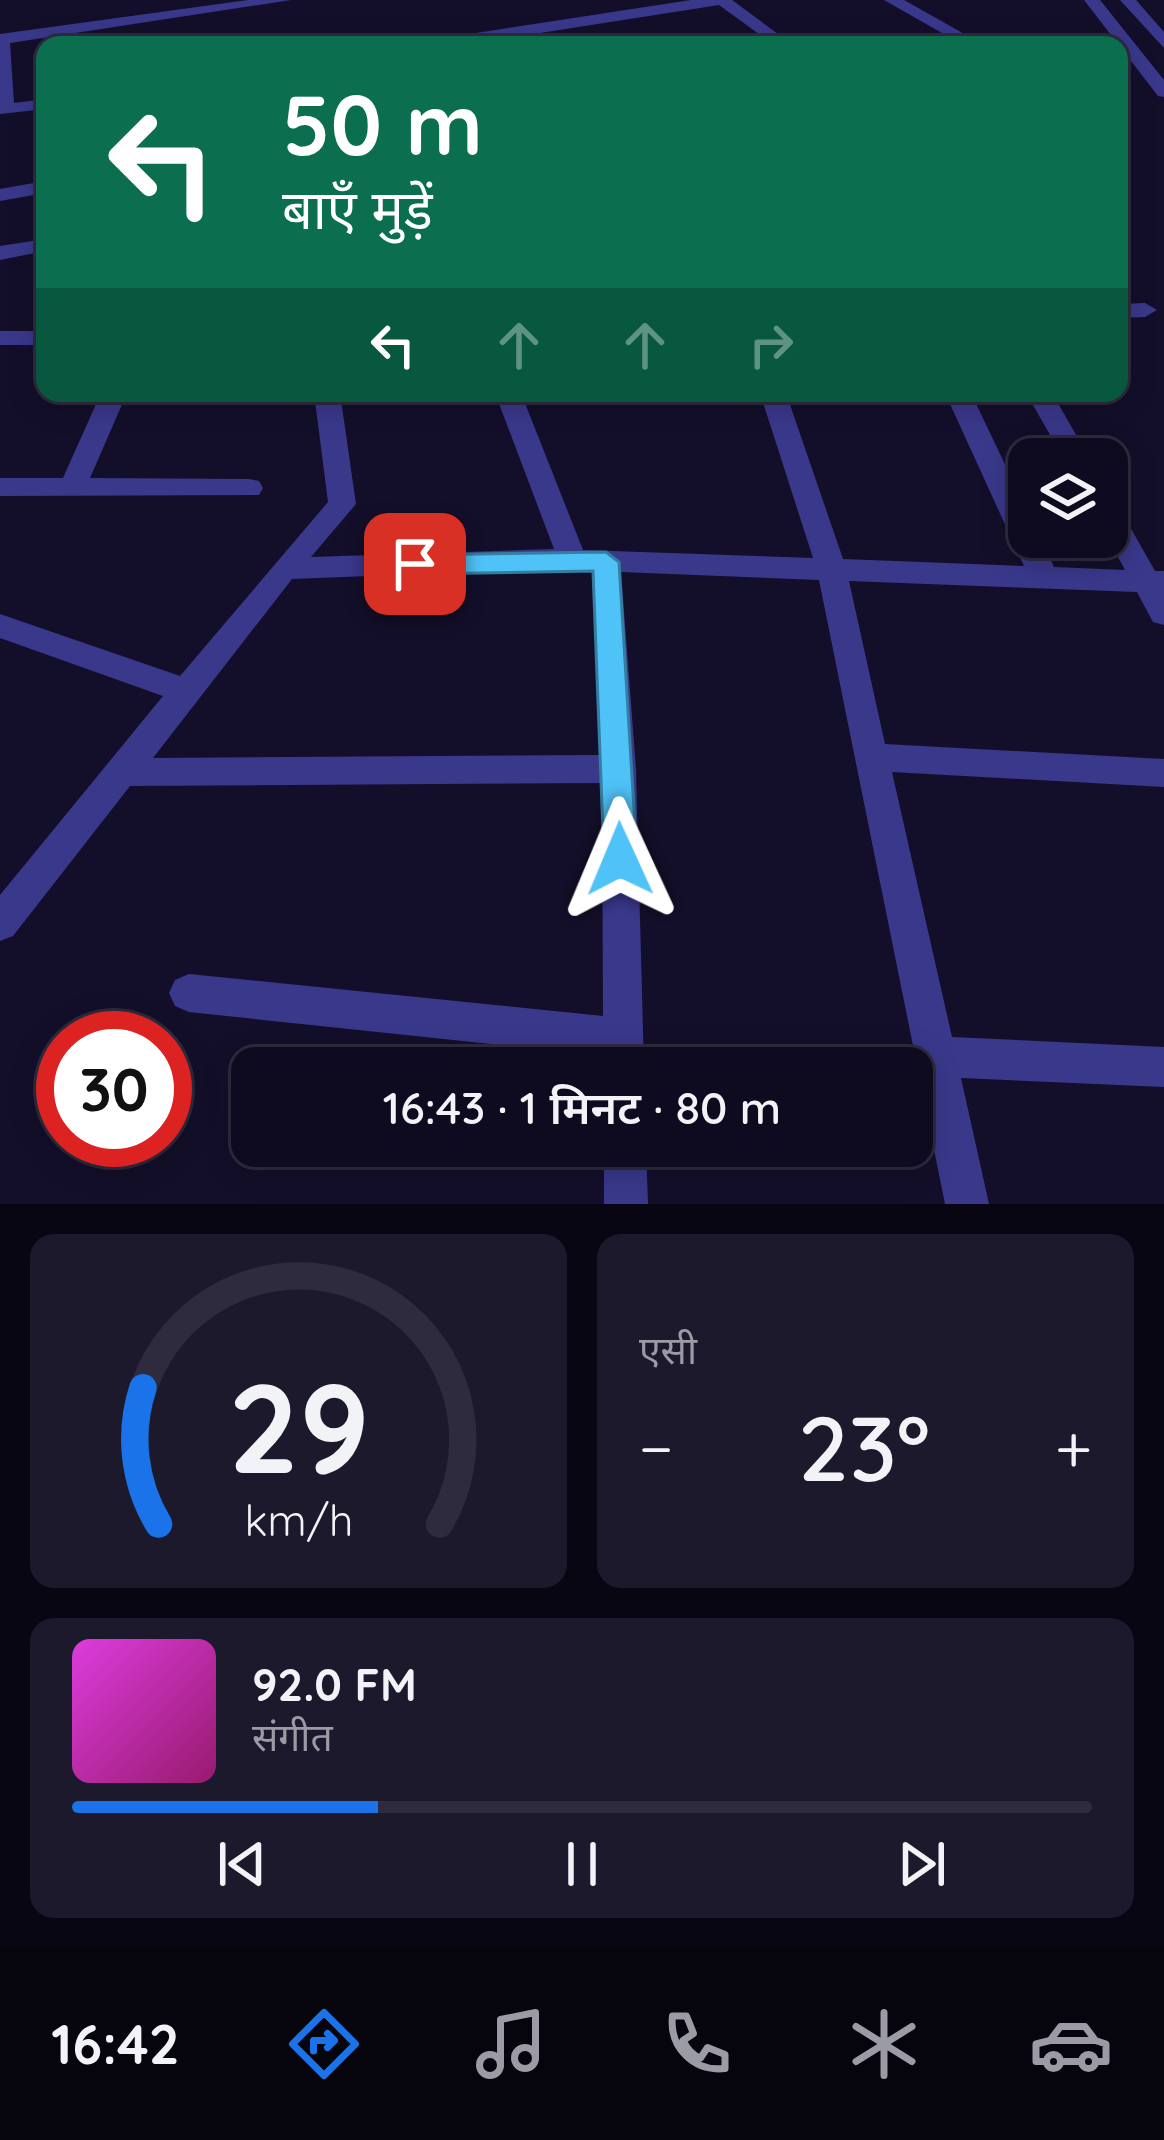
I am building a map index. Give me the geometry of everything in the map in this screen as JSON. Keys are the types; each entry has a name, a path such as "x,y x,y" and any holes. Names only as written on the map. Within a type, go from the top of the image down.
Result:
{"street":[{"path":"36,105 4,110 0,39 283,0"},
{"path":"586,0 608,18"},
{"path":"489,36 722,0 772,36"},
{"path":"892,0 959,36"},
{"path":"1092,0 1120,36"},
{"path":"1128,0 1164,43"},
{"path":"1128,46 1164,92"},
{"path":"0,195 36,189"},
{"path":"0,253 36,247"},
{"path":"1128,311 1145,310"},
{"path":"0,338 36,338"},
{"path":"73,487 110,402"},
{"path":"0,924 284,569 342,504 328,402"},
{"path":"512,402 590,561 619,769 624,1047"},
{"path":"776,402 832,571 967,1204"},
{"path":"962,402 1046,579"},
{"path":"1044,402 1065,438"},
{"path":"0,487 249,488"},
{"path":"1128,541 1156,582 1164,614"},
{"path":"284,569 590,561 1156,582"},
{"path":"0,626 185,691"},
{"path":"875,757 1164,773"},
{"path":"123,772 619,769"},
{"path":"189,994 580,1047"},
{"path":"937,1058 1164,1066"},
{"path":"626,1167 626,1204"}],"route":[{"path":"415,564 546,559 606,562 620,859"}]}
